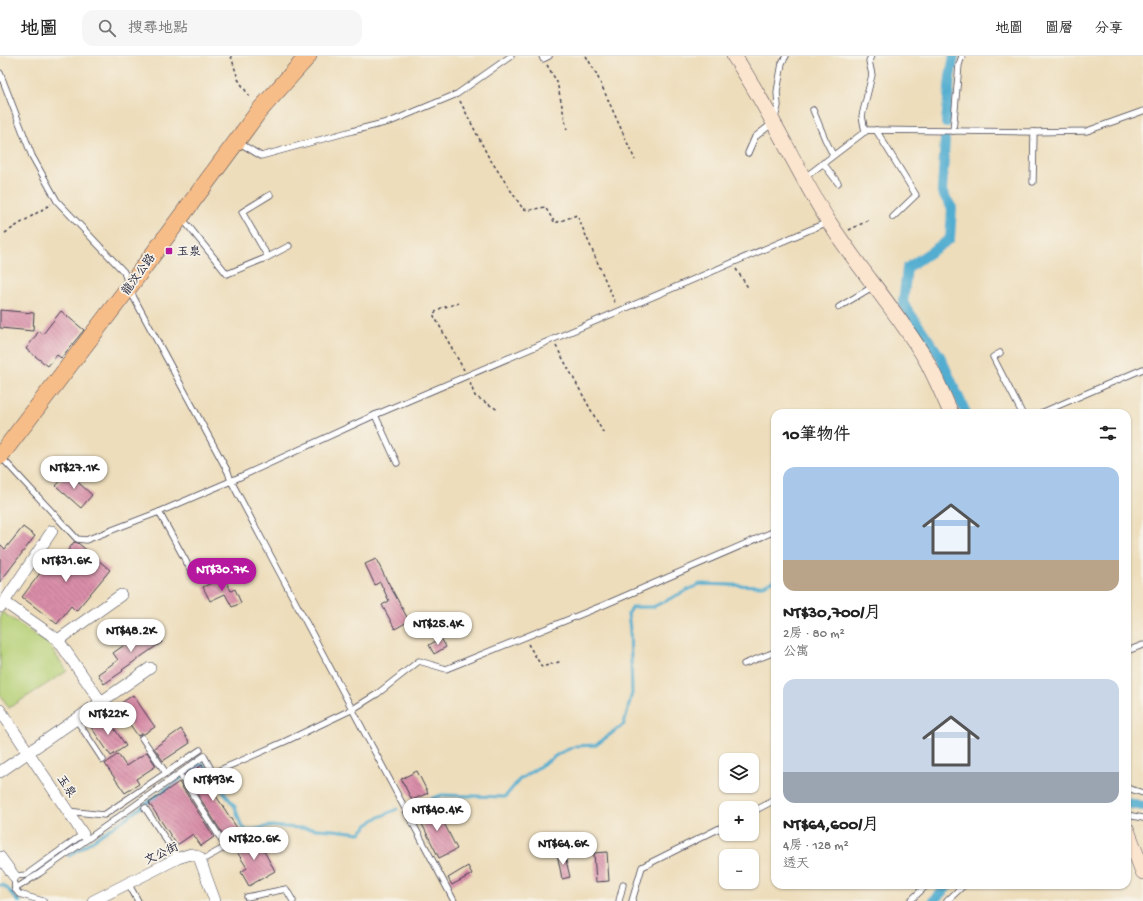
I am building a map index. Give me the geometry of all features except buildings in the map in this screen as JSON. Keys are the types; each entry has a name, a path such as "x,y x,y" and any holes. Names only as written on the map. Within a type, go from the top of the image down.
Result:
{"main road":[{"name":"龍汶公路","path":"0,456 129,287 236,140 259,111 308,56"},
{"path":"734,56 774,122 829,222 905,327 925,359 949,409"},
{"path":"1131,840 1143,872"}],"street":[{"path":"52,531 2,605 58,640 101,702"},
{"path":"58,640 121,595"},
{"path":"0,772 150,668"},
{"name":"玉泉","path":"0,710 83,834"},
{"name":"文公街","path":"93,901 178,858 190,854 199,857 200,861"},
{"path":"0,857 14,876"},
{"path":"200,861 215,901"}],"lane":[{"path":"236,140 261,156 392,121 457,94 510,56"},
{"path":"748,153 755,137 774,122 778,106 777,92 782,63 786,56"},
{"path":"865,132 862,116 872,74 869,61 871,56"},
{"path":"953,131 959,65 962,56"},
{"path":"0,73 32,156 57,201 124,272 137,305 228,472 231,481 454,901"},
{"path":"813,110 833,155"},
{"path":"804,178 867,130 1034,132 1087,131 1143,111"},
{"path":"876,130 916,195 893,217"},
{"path":"1033,182 1034,132"},
{"path":"823,163 838,183"},
{"path":"268,258 242,212 270,194"},
{"path":"180,216 227,274 268,258 289,246"},
{"path":"0,456 77,539 86,540 159,512 231,481 375,415 829,222"},
{"path":"839,307 875,285"},
{"path":"1000,353 993,357 1020,409"},
{"path":"1050,409 1143,369"},
{"path":"375,415 397,463"},
{"path":"159,512 194,576"},
{"path":"15,889 40,873 204,756 213,773 286,741 353,709 377,694 419,661 446,669 604,605 771,533"},
{"path":"1131,650 1143,645"},
{"path":"744,664 771,654"},
{"path":"76,719 103,760"},
{"path":"142,738 166,773"},
{"path":"67,811 104,815 200,750"},
{"path":"182,778 226,848"},
{"path":"1131,789 1143,793"},
{"path":"759,808 771,802"},
{"path":"145,808 178,858"},
{"path":"1131,816 1143,818"},
{"path":"632,901 642,867 719,828"},
{"path":"43,901 20,894 15,889 14,876 26,875 83,834"},
{"path":"200,861 246,836"},
{"path":"128,883 138,901"},
{"path":"620,901 622,885"},
{"path":"247,897 286,889 293,901"},
{"path":"910,901 923,889"},
{"path":"947,901 960,889"}],"path":[{"path":"231,56 238,79 259,111"},
{"path":"586,56 596,73 635,160"},
{"path":"545,57 557,82 567,130"},
{"path":"457,94 488,156 523,209 530,210 545,207 555,224 577,215 619,311"},
{"path":"5,233 57,201"},
{"path":"839,236 869,220"},
{"path":"732,263 749,290"},
{"path":"459,304 441,308 433,314 467,376 475,396 498,410"},
{"path":"552,339 604,434"},
{"path":"524,637 542,667 562,661"}],"green space":[{"path":"2,612 48,644 67,671 9,708 0,694 0,616"}],"waterway":[{"path":"946,123 950,77 954,56"},
{"path":"945,139 942,192 952,208 950,239 907,268 903,303 940,356 964,409"},
{"path":"412,805 442,795 505,797 519,780 560,753 576,746 596,745 624,724 632,693 630,629 628,614 633,607 653,607 700,584 762,586 771,582"},
{"path":"69,856 125,819 202,763 235,807 241,825 247,831 270,826 360,833 373,820 397,809"},
{"path":"1131,804 1143,806"},
{"path":"0,885 3,885 10,891"},
{"path":"933,901 945,889"},
{"path":"10,892 18,901 20,901"}],"place":[{"name":"玉泉","path":"169,251"}]}
